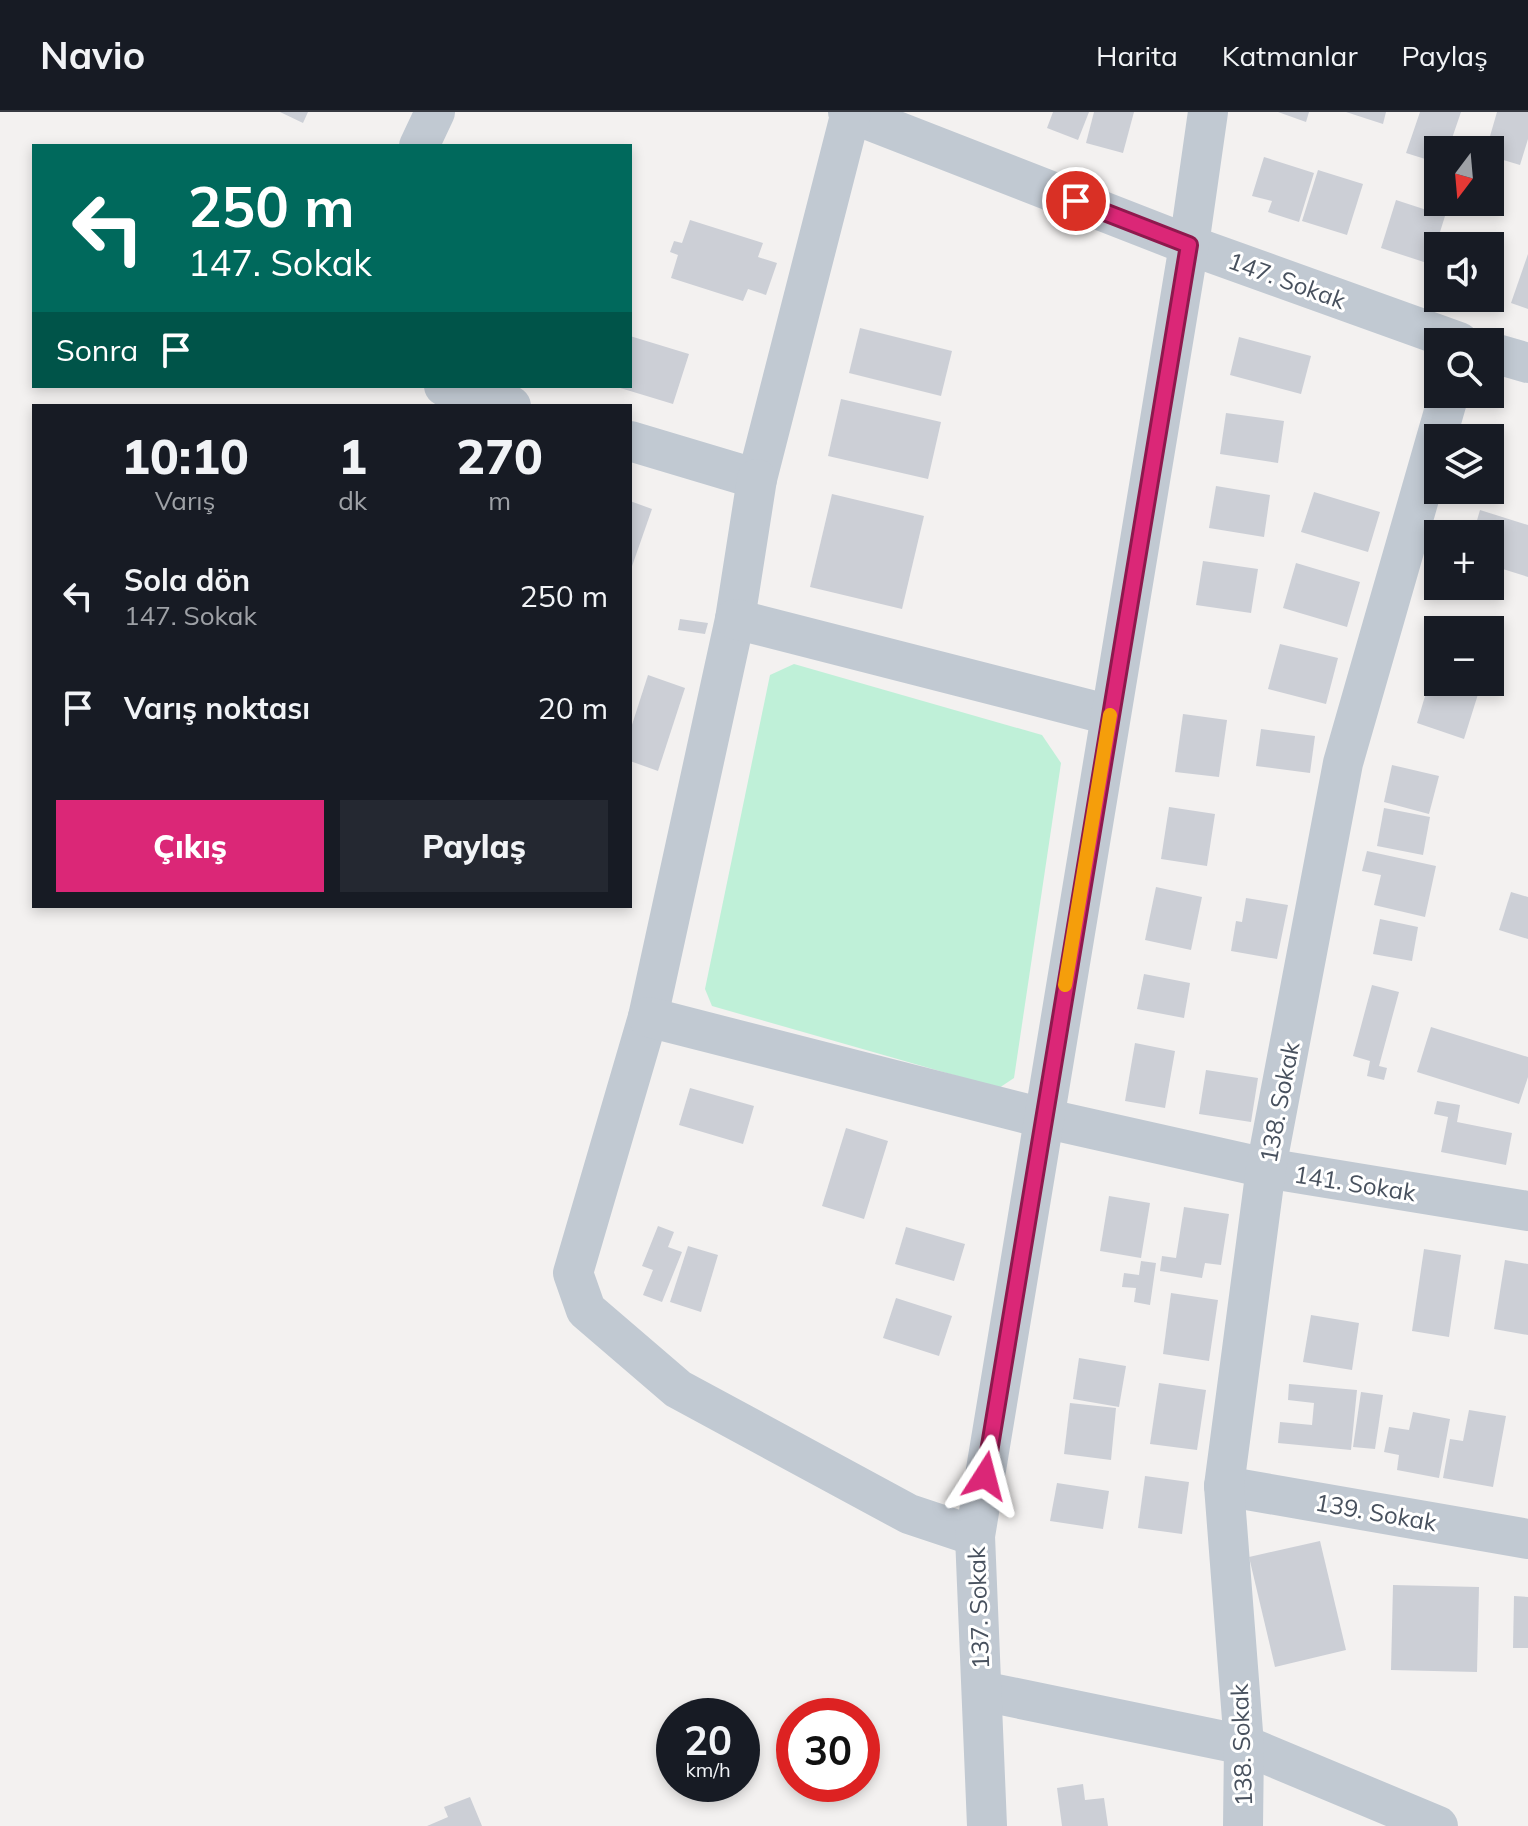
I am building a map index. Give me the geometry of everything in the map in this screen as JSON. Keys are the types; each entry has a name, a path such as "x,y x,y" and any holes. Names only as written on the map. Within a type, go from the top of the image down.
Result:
{"street":[{"path":"420,144 435,112"},
{"path":"849,112 757,479 735,619 648,1017 573,1273 586,1310 678,1389 909,1514 975,1536"},
{"name":"147. Sokak","path":"849,112 1189,245 1424,329"},
{"name":"137. Sokak","path":"987,1826 975,1536 1189,245 1208,112"},
{"path":"1504,356 1528,363"},
{"path":"451,388 504,404"},
{"name":"138. Sokak","path":"1243,1826 1244,1745 1224,1486 1266,1168 1343,763 1445,408"},
{"path":"632,442 757,479"},
{"path":"735,619 1110,715"},
{"name":"141. Sokak","path":"648,1017 1043,1118 1266,1168 1528,1211"},
{"name":"139. Sokak","path":"1224,1486 1528,1539"},
{"path":"982,1691 1244,1745 1438,1826"}],"green space":[{"path":"794,664 1042,735 1061,763 1014,1078 999,1088 712,1006 705,989 770,675"}],"building":[{"path":"280,112 308,112 303,123"},
{"path":"1053,112 1089,112 1078,140 1047,128"},
{"path":"1094,112 1134,112 1123,153 1086,143"},
{"path":"1278,112 1309,112 1306,122"},
{"path":"1346,112 1386,112 1383,124"},
{"path":"1420,112 1461,112 1453,136 1424,136 1424,159 1406,153"},
{"path":"1497,112 1528,112 1528,139 1520,165 1504,160 1504,136 1490,136"},
{"path":"1264,157 1314,173 1299,222 1268,212 1272,201 1252,196"},
{"path":"1318,170 1363,184 1347,235 1302,221"},
{"path":"1396,200 1424,209 1424,216 1445,216 1440,232 1424,232 1424,262 1381,248"},
{"path":"690,220 763,243 758,257 777,263 766,295 748,289 743,301 671,278 678,255 670,252 674,241 682,243"},
{"path":"1528,254 1528,309 1511,303"},
{"path":"860,328 952,351 941,396 849,373"},
{"path":"632,337 689,354 673,404 620,388 632,388"},
{"path":"1239,337 1311,356 1301,394 1230,375"},
{"path":"841,399 941,422 928,479 828,456"},
{"path":"1226,413 1284,421 1278,463 1220,454"},
{"path":"1216,486 1270,495 1264,537 1209,528"},
{"path":"1314,492 1380,512 1368,552 1301,532"},
{"path":"832,494 924,516 902,609 810,587"},
{"path":"632,502 652,509 632,566"},
{"path":"1480,510 1528,525 1528,577 1504,569 1504,520 1477,520"},
{"path":"1203,561 1258,569 1251,613 1196,605"},
{"path":"1296,563 1360,582 1347,627 1283,608"},
{"path":"680,619 708,623 705,634 678,630"},
{"path":"1280,644 1338,658 1326,704 1268,689"},
{"path":"648,675 685,688 658,771 632,762 632,725"},
{"path":"1425,696 1477,696 1464,739 1417,723"},
{"path":"1183,714 1227,720 1219,777 1175,772"},
{"path":"1261,729 1315,736 1310,773 1256,766"},
{"path":"1392,765 1439,776 1429,814 1384,802"},
{"path":"1169,807 1215,814 1207,866 1161,859"},
{"path":"1384,808 1430,817 1423,855 1377,846"},
{"path":"1367,851 1436,866 1425,917 1374,905 1381,875 1362,871"},
{"path":"1156,887 1202,897 1191,950 1145,940"},
{"path":"1511,892 1528,897 1528,939 1499,930"},
{"path":"1246,898 1288,905 1277,959 1231,951 1236,921 1242,922"},
{"path":"1380,919 1418,927 1412,961 1373,954"},
{"path":"1144,974 1190,983 1184,1018 1137,1009"},
{"path":"1372,985 1399,992 1379,1066 1387,1068 1384,1080 1367,1076 1370,1061 1353,1056"},
{"path":"1431,1027 1528,1057 1528,1077 1519,1104 1417,1072"},
{"path":"1135,1043 1175,1051 1165,1108 1125,1101"},
{"path":"1206,1070 1258,1078 1251,1122 1199,1114"},
{"path":"690,1088 754,1106 743,1144 679,1125"},
{"path":"1437,1101 1460,1105 1457,1122 1512,1133 1506,1165 1441,1152 1448,1117 1434,1114"},
{"path":"846,1128 888,1141 864,1219 822,1206"},
{"path":"1109,1196 1150,1203 1141,1258 1100,1251"},
{"path":"1184,1207 1229,1214 1221,1265 1205,1263 1202,1278 1160,1271 1162,1256 1176,1258"},
{"path":"658,1226 674,1232 668,1247 682,1252 662,1302 643,1295 653,1270 642,1266"},
{"path":"906,1227 965,1244 954,1281 895,1264"},
{"path":"688,1246 718,1255 701,1312 670,1302"},
{"path":"1424,1249 1461,1255 1449,1337 1412,1331"},
{"path":"1505,1260 1528,1264 1528,1335 1494,1329"},
{"path":"1141,1261 1156,1263 1150,1305 1134,1302 1136,1288 1122,1287 1124,1273 1139,1275"},
{"path":"1171,1293 1218,1300 1209,1361 1163,1354"},
{"path":"896,1298 952,1316 939,1356 883,1338"},
{"path":"1311,1315 1359,1323 1352,1370 1303,1362"},
{"path":"1079,1358 1126,1366 1119,1407 1073,1399"},
{"path":"1159,1383 1206,1390 1197,1450 1150,1444"},
{"path":"1289,1384 1357,1390 1351,1450 1278,1443 1280,1422 1312,1425 1314,1403 1288,1400"},
{"path":"1361,1392 1383,1395 1375,1449 1353,1447"},
{"path":"1070,1403 1116,1408 1111,1460 1064,1454"},
{"path":"1469,1410 1506,1416 1493,1487 1443,1478 1450,1439 1463,1441"},
{"path":"1413,1412 1450,1419 1439,1478 1397,1470 1399,1455 1384,1452 1389,1427 1409,1430"},
{"path":"1145,1476 1189,1482 1182,1534 1138,1528"},
{"path":"1057,1483 1109,1491 1103,1529 1050,1521"},
{"path":"1320,1541 1346,1650 1275,1667 1249,1557"},
{"path":"1393,1585 1479,1587 1477,1672 1391,1670"},
{"path":"1514,1596 1528,1597 1528,1648 1513,1648"},
{"path":"1083,1784 1085,1800 1104,1798 1108,1826 1062,1826 1057,1788"},
{"path":"470,1797 482,1826 427,1826 448,1817 444,1807"}],"slow traffic":[{"path":"1065,985 1110,715"}],"route":[{"path":"985,1476 1189,245 1076,201"}]}
